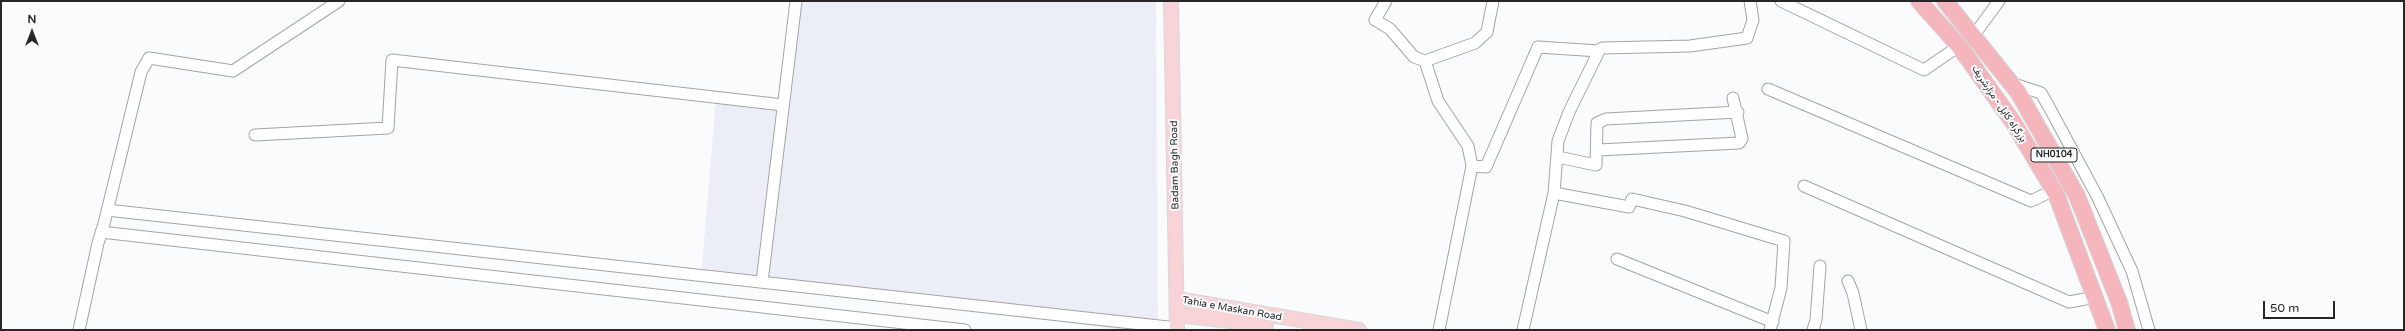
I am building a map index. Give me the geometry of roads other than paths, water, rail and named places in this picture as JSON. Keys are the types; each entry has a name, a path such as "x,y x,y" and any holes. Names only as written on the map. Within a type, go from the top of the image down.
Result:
{"highway":[{"name":"بزرگراه کابل - مزارشریف","path":"1919,1 1959,46 2014,122 2054,190 2096,297 2107,330"},
{"name":"بزرگراه کابل - مزارشریف","path":"1945,1 1974,35 2018,92 2077,196 2119,302 2127,330"}],"main road":[{"name":"Badam Bagh Road","path":"1172,1 1177,325"},
{"name":"Tahia e Maskan Road","path":"1177,300 1359,330"},
{"name":"Tahia e Maskan Road","path":"1177,325 1246,322 1303,330"}],"street":[{"path":"79,330 101,232 141,72 149,58 233,71 339,1"},
{"path":"762,282 796,1"},
{"path":"1386,1 1374,20 1390,29 1414,57 1425,61 1475,43 1479,40 1487,32 1493,1"},
{"path":"1523,330 1554,193 1558,157 1558,141 1569,112 1599,51 1602,48 1690,46 1747,38 1753,20 1750,1"},
{"path":"1781,1 1924,70 1959,46"},
{"path":"1974,35 1999,1"},
{"path":"1472,166 1486,167 1538,47 1599,51"},
{"path":"255,135 388,128 392,60 783,105"},
{"path":"1425,61 1438,102 1468,146 1472,166 1439,330"},
{"path":"2010,82 2041,94 2049,107 2097,196 2132,271 2149,330"},
{"path":"1768,88 2031,201 2054,190"},
{"path":"1598,150 1739,143 1742,138 1738,112 1733,98"},
{"path":"1558,157 1596,165 1598,150 1597,123 1606,119 1738,112"},
{"path":"1804,186 2069,302 2096,297"},
{"path":"1554,193 1629,207 1632,199 1685,211 1784,241 1781,288 1772,326 1617,259"},
{"path":"107,210 762,282 1177,325"},
{"path":"101,232 965,330"},
{"path":"1813,330 1816,320 1820,266"},
{"path":"1848,281 1853,293 1861,330"}]}
